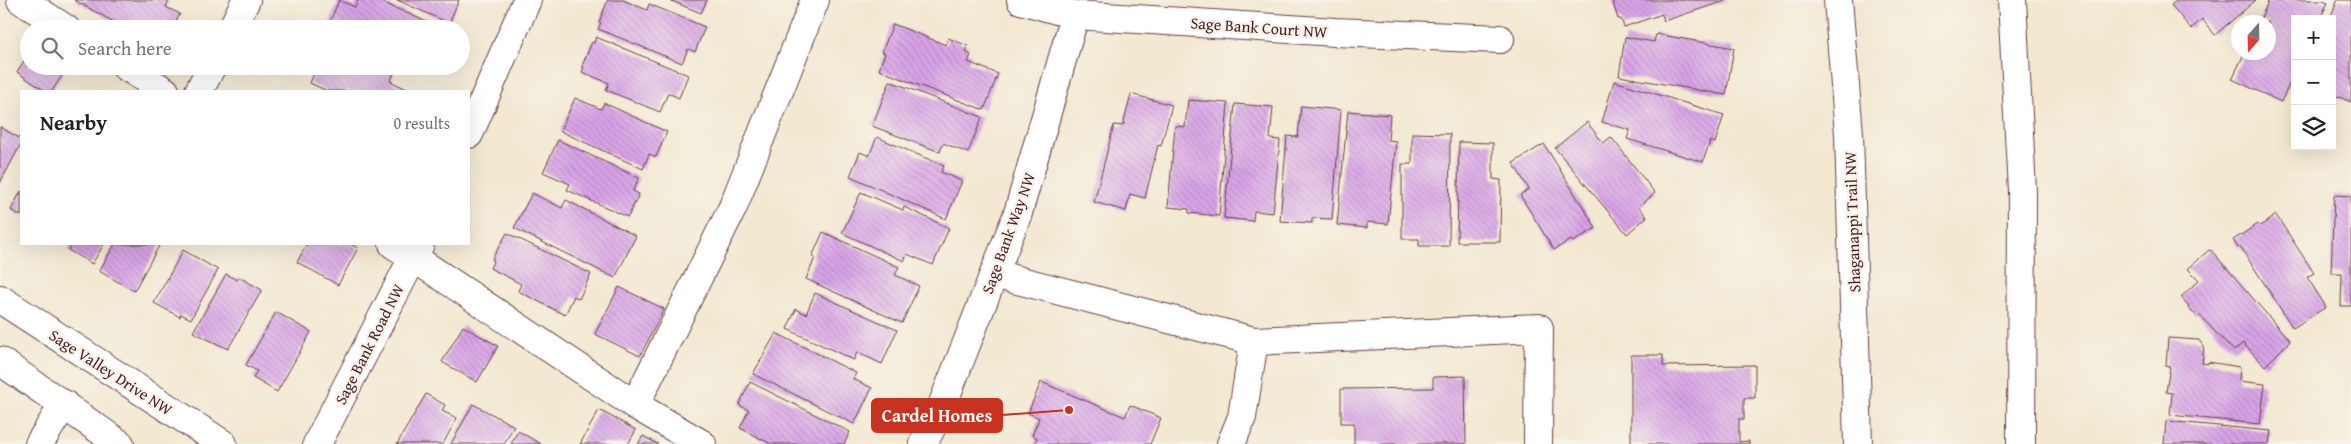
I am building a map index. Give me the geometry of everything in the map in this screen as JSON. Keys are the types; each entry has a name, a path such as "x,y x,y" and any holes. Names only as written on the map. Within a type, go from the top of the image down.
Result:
{"street":[{"path":"21,0 52,20"},
{"path":"236,20 246,0"},
{"path":"470,132 527,0"},
{"path":"635,405 733,208 815,0"},
{"name":"Sage Bank Court NW","path":"1021,0 1075,15 1334,32 1500,39"},
{"name":"Shaganappi Trail NW","path":"1838,0 1849,134 1858,444"},
{"path":"2012,0 2022,191 2021,444"},
{"name":"Sage Bank Way NW","path":"923,444 940,411 1018,212 1075,15"},
{"path":"139,75 163,90"},
{"path":"200,90 207,75"},
{"path":"409,248 635,405 702,444"},
{"name":"Sage Bank Road NW","path":"317,444 409,248"},
{"path":"994,274 1254,341 1539,328 1538,444"},
{"name":"Sage Valley Drive NW","path":"0,299 223,444"},
{"path":"1231,444 1242,417 1254,341"},
{"path":"0,361 120,444"},
{"path":"39,444 64,404"}],"building":[{"path":"74,0 169,0 166,7 180,14 177,20 111,20"},
{"path":"339,0 355,7 358,0 377,0 423,20 331,20"},
{"path":"397,0 459,0 450,20 442,20"},
{"path":"608,0 623,0 647,10 649,4 705,27 695,52 688,49 682,63 598,29"},
{"path":"669,0 707,0 701,13"},
{"path":"1612,0 1728,0 1664,21 1662,14 1624,27 1621,19 1618,19"},
{"path":"2177,0 2256,0 2238,15 2231,15 2231,21 2215,35 2202,19 2191,29 2171,5"},
{"path":"2269,0 2280,2 2281,0 2323,0 2328,2 2322,15 2291,15 2291,81 2281,102 2232,79 2241,60 2276,60 2276,15 2262,15"},
{"path":"2337,0 2351,0 2351,102 2336,96 2336,15 2331,15"},
{"path":"893,24 946,45 948,38 968,46 966,52 971,55 968,62 998,74 984,110 879,70 885,53 882,52"},
{"path":"1656,34 1734,48 1726,95 1619,76 1625,37 1654,42"},
{"path":"596,37 688,75 679,98 668,93 660,112 606,90 609,83 582,72 584,67 582,66"},
{"path":"21,75 62,75 53,90 44,90"},
{"path":"313,75 393,75 390,81 409,90 325,90 310,83"},
{"path":"890,81 982,117 968,153 943,143 940,152 872,126"},
{"path":"1614,81 1724,115 1715,143 1710,141 1703,162 1627,139 1630,130 1602,122"},
{"path":"1131,94 1172,105 1161,146 1158,145 1145,198 1130,194 1126,211 1094,202 1114,125 1123,126"},
{"path":"575,98 601,109 604,103 667,132 656,157 649,154 643,169 560,131"},
{"path":"1188,100 1228,103 1219,216 1189,213 1189,209 1168,207 1175,126 1185,127"},
{"path":"1235,104 1273,107 1270,139 1280,140 1273,213 1254,211 1253,221 1224,218"},
{"path":"1301,106 1341,110 1332,219 1312,218 1312,223 1280,221 1287,136 1298,137"},
{"path":"1348,111 1390,115 1388,140 1396,141 1388,224 1367,222 1367,228 1337,225"},
{"path":"1587,122 1603,143 1611,137 1655,193 1639,207 1647,217 1627,234 1555,148"},
{"path":"0,127 20,138 20,146 0,183"},
{"path":"1412,133 1450,134 1449,246 1419,246 1419,239 1402,239 1402,164 1412,164"},
{"path":"877,137 944,166 941,172 962,181 946,219 850,176 860,152 869,156"},
{"path":"558,140 639,178 633,191 639,194 628,217 567,190 570,184 543,172"},
{"path":"1459,142 1493,143 1493,179 1501,180 1500,242 1457,242"},
{"path":"1544,144 1596,228 1573,242 1571,240 1554,250 1520,195 1529,189 1513,163"},
{"path":"861,192 903,210 904,207 949,228 933,265 907,254 904,261 842,233"},
{"path":"20,193 20,215 11,210"},
{"path":"532,193 562,208 566,200 636,236 615,278 514,228"},
{"path":"2334,195 2351,196 2351,306 2341,306 2342,273 2331,273"},
{"path":"2276,215 2314,273 2307,277 2326,307 2293,328 2240,246 2238,248 2233,240"},
{"path":"823,232 899,267 895,275 919,286 902,323 806,279 815,258 812,257"},
{"path":"507,233 591,274 579,299 574,296 565,315 518,291 521,284 490,268 494,260 492,259"},
{"path":"71,245 103,245 92,264 68,250"},
{"path":"114,245 159,245 134,291 99,271"},
{"path":"306,245 352,245 358,248 338,285 297,262"},
{"path":"2210,249 2290,341 2265,366 2243,343 2234,351 2197,313 2195,314 2188,307 2181,297 2199,280 2188,269"},
{"path":"183,250 218,270 191,319 181,314 180,317 154,303"},
{"path":"226,274 237,280 239,277 262,290 228,349 193,332"},
{"path":"619,287 664,309 640,356 595,334"},
{"path":"815,293 897,330 882,364 857,352 854,360 787,329 796,309 806,314"},
{"path":"276,312 311,332 277,392 253,378 257,371 246,365"},
{"path":"463,326 498,346 477,382 442,362"},
{"path":"776,333 856,373 853,379 872,388 854,424 753,374"},
{"path":"2168,338 2199,340 2204,347 2202,363 2208,364 2208,362 2240,367 2239,381 2265,384 2260,424 2170,415 2172,393 2166,392 2170,367 2166,366"},
{"path":"1631,355 1663,355 1663,366 1755,365 1755,398 1744,398 1744,419 1739,419 1739,442 1749,441 1749,444 1631,444"},
{"path":"1465,376 1466,444 1354,444 1354,423 1341,423 1341,389 1433,388 1433,377"},
{"path":"750,382 850,432 844,444 771,444 740,428 749,410 739,405"},
{"path":"1041,382 1125,417 1130,405 1161,418 1150,444 1034,444 1037,438 1032,436 1039,418 1028,413"},
{"path":"426,394 445,405 442,411 457,418 443,444 397,444"},
{"path":"473,404 514,426 504,444 451,444"},
{"path":"599,410 636,430 628,444 580,444"},
{"path":"2166,421 2271,431 2269,444 2164,444"},
{"path":"518,431 541,444 511,444"},
{"path":"643,436 658,444 638,444"}],"place":[{"name":"Cardel Homes","path":"1069,410"}]}
